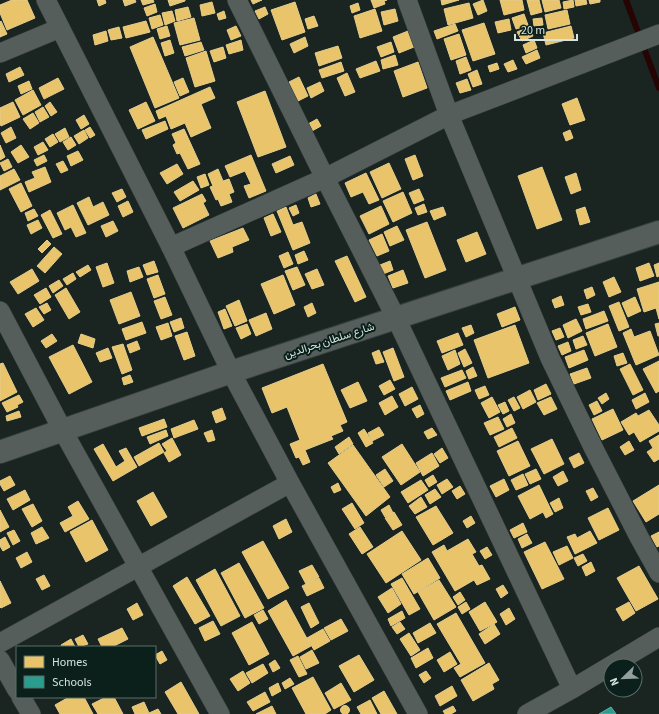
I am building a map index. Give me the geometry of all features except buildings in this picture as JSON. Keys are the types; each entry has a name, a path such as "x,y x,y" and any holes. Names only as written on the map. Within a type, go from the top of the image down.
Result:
{"street":[{"path":"46,0 171,247 231,372 290,483 418,714"},
{"path":"237,0 396,318 572,690"},
{"path":"408,0 449,115 550,358 594,449 659,573"},
{"path":"0,52 60,28"},
{"path":"171,247 325,178 449,115 659,34"},
{"name":"شارع سلطان بحرالدين","path":"0,452 231,372 659,232"},
{"path":"0,311 63,431 220,714"},
{"path":"0,643 290,483"},
{"path":"527,714 572,690 659,637"},
{"path":"0,660 16,688"},
{"path":"22,698 31,714"}],"waterway":[{"path":"626,0 659,88"}]}
